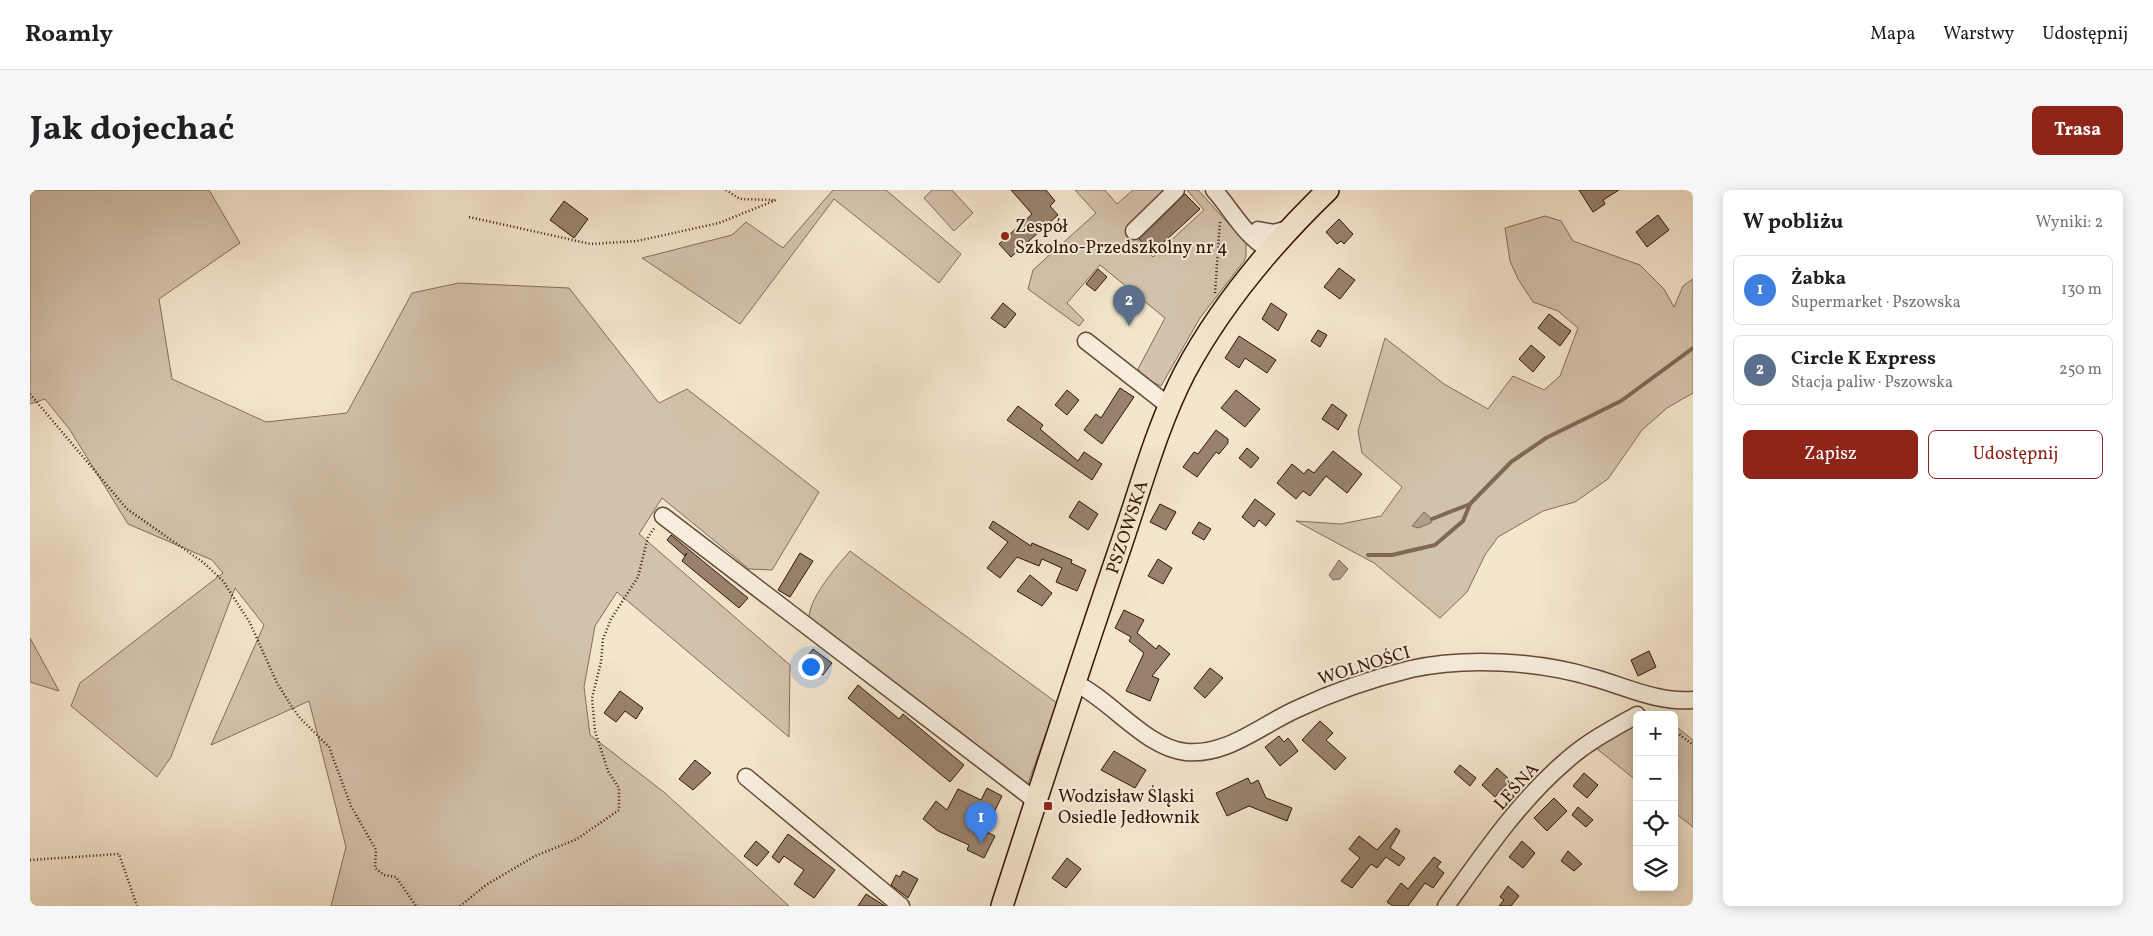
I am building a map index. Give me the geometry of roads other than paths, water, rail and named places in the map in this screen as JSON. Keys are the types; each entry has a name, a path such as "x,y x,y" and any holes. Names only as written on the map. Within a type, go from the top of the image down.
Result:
{"main road":[{"name":"PSZOWSKA","path":"1002,906 1074,683 1169,406 1186,372 1218,317 1248,276 1288,229 1328,190"}],"street":[{"path":"1134,231 1176,190"},
{"path":"1214,190 1227,216 1254,233 1270,250"},
{"path":"1254,233 1274,233 1288,229"},
{"path":"1248,276 1254,233"},
{"path":"1086,341 1169,406"},
{"path":"664,516 1036,801"},
{"name":"WOLNOŚCI","path":"1074,683 1107,703 1161,744 1183,752 1202,753 1229,745 1295,709 1331,694 1411,669 1480,662 1553,668 1590,676 1658,698 1693,700"},
{"name":"LEŚNA","path":"1644,711 1652,707 1658,698"},
{"name":"LEŚNA","path":"1446,906 1527,800 1565,761 1599,736 1633,717"},
{"path":"746,777 901,906"}],"waterway":[{"path":"1432,519 1470,504 1511,462 1546,438 1621,401 1693,348"},
{"path":"1368,555 1392,555 1435,545 1463,521 1470,504"}],"place":[{"name":"Zespół Szkolno-Przedszkolny nr 4","path":"1005,236"},
{"name":"Circle K Express","path":"1129,326"},
{"name":"Wodzisław Śląski Osiedle Jedłownik","path":"1048,806"},
{"name":"Żabka","path":"981,843"}]}
